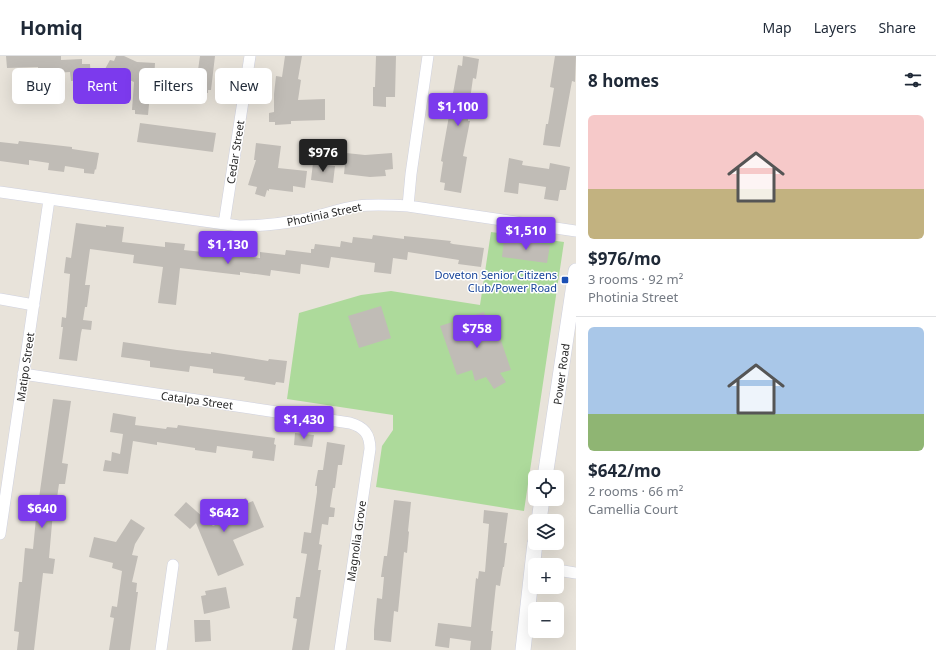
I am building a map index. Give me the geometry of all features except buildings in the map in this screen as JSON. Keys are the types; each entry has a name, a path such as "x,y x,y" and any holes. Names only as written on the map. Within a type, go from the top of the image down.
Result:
{"main road":[{"name":"Power Road","path":"546,470 576,270"},
{"path":"523,650 530,594"}],"street":[{"name":"Cedar Street","path":"224,224 250,56"},
{"path":"408,206 411,174 428,56"},
{"name":"Photinia Street","path":"0,192 224,224 254,226 302,220 360,206 408,206 576,230"},
{"name":"Matipo Street","path":"0,534 49,200"},
{"path":"0,299 34,305"},
{"name":"Catalpa Street","path":"23,374 350,423 358,425 367,433"},
{"name":"Magnolia Grove","path":"340,650 370,449 367,433"},
{"path":"161,650 173,565"},
{"path":"564,571 576,573"}],"green space":[{"path":"491,232 564,242 530,470 528,470 528,484 524,511 376,487 382,446 393,430 393,415 287,399 299,313 361,295 391,291 480,305"}],"place":[{"name":"Doveton Senior Citizens Club/Power Road","path":"565,280"}]}
